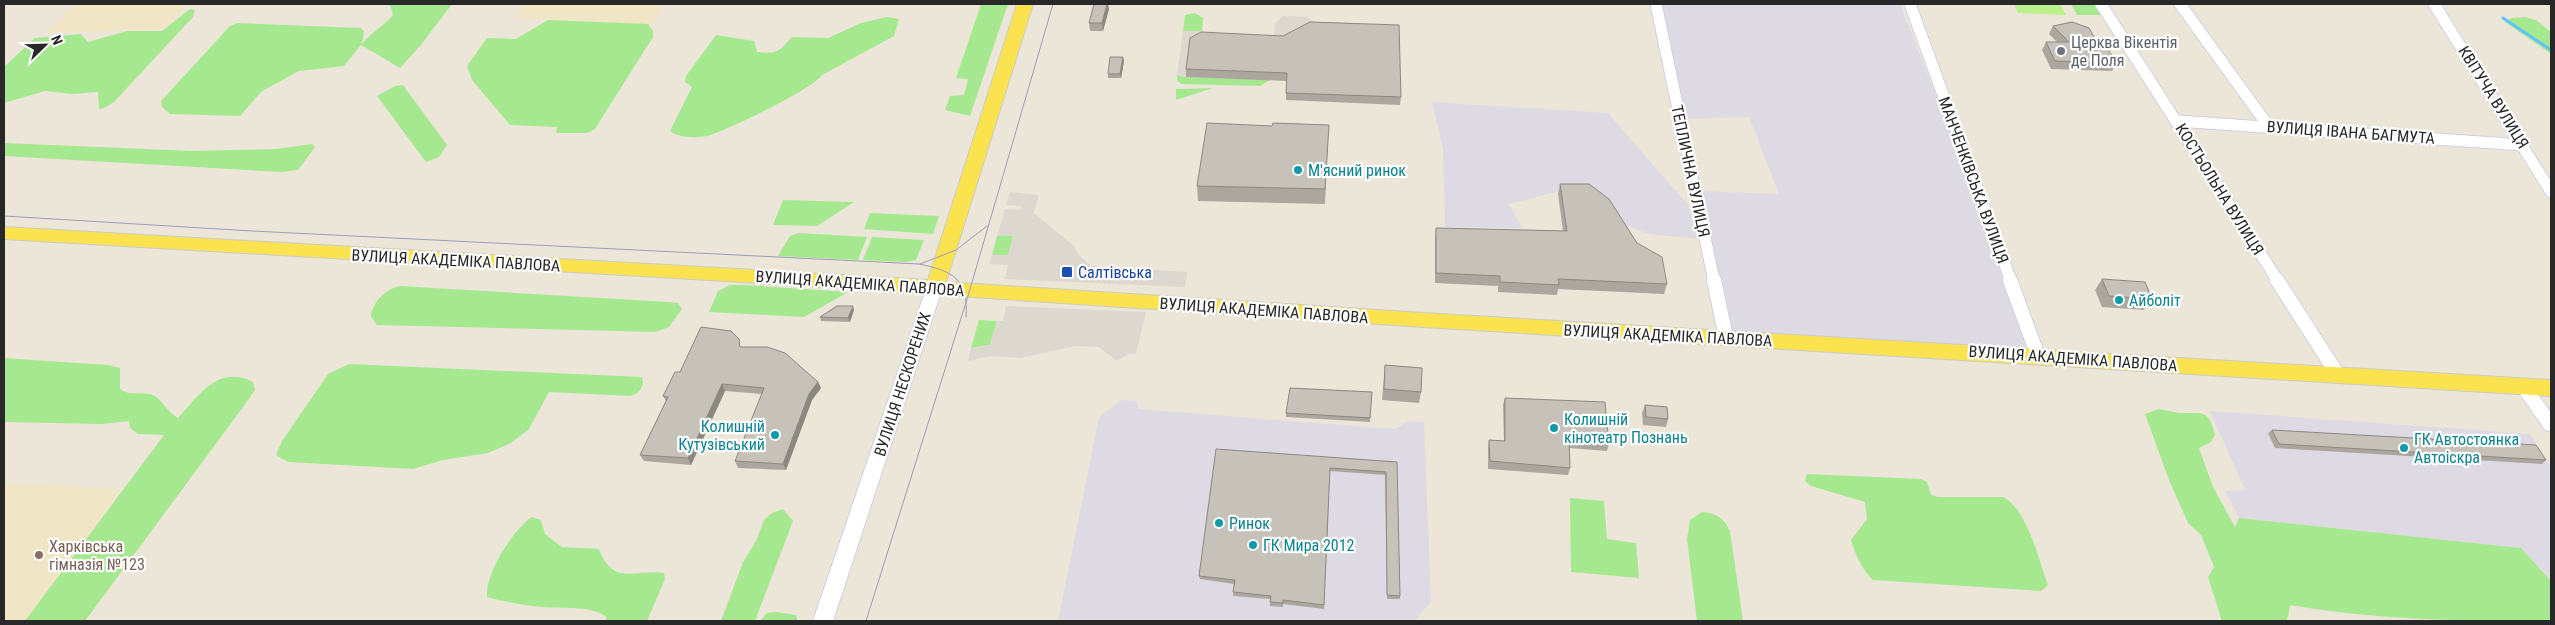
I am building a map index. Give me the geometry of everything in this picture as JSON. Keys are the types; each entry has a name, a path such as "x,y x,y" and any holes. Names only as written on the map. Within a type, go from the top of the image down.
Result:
{"main road":[{"name":"ВУЛИЦЯ НЕСКОРЕНИХ","path":"822,621 934,289 1025,4"},
{"name":"ВУЛИЦЯ АКАДЕМІКА ПАВЛОВА","path":"4,234 760,276 934,289 2551,388"}],"street":[{"name":"ТЕПЛИЧНА ВУЛИЦЯ","path":"1656,4 1726,338"},
{"name":"МАНЧЕНКІВСЬКА ВУЛИЦЯ","path":"1910,4 2038,356"},
{"name":"КОСТЬОЛЬНА ВУЛИЦЯ","path":"2101,4 2178,121 2338,375"},
{"path":"2180,4 2269,127"},
{"name":"КВІТУЧА ВУЛИЦЯ","path":"2434,4 2551,192"},
{"name":"ВУЛИЦЯ ІВАНА БАГМУТА","path":"2178,121 2523,145"},
{"path":"2524,387 2551,425"}],"shaded area":[{"path":"77,4 188,4 165,29 46,33"},
{"path":"524,4 664,4 652,25 515,18"},
{"path":"1657,4 1900,4 2036,348 1729,331 1699,191 1779,194 1749,117 1682,119"},
{"path":"1283,16 1307,17 1313,21 1313,30 1287,80 1270,80 1275,23"},
{"path":"1183,31 1202,31 1201,40 1190,46 1186,77 1177,75"},
{"path":"1432,102 1608,113 1688,205 1699,239 1649,234 1620,223 1584,185 1509,204 1522,228 1445,227 1443,149"},
{"path":"1010,192 1039,195 1034,213 1074,246 1078,254 1091,266 1187,272 1185,287 1005,279 1008,265 989,264 992,255 1008,255 1013,236 997,236 1005,209 1020,210 1021,206 1006,205"},
{"path":"1006,306 1146,312 1136,354 1128,354 1117,361 1099,347 1076,346 1020,358 990,356 968,361 971,348 990,345 997,321 1003,321"},
{"path":"1121,400 1137,401 1138,409 1395,429 1408,421 1424,422 1431,602 1414,621 1058,621 1099,417"},
{"path":"2210,411 2530,434 2551,468 2551,581 2521,548 2239,518 2225,491 2245,490"},
{"name":"Харківська гімназія №123","path":"4,483 122,489 25,621 4,621"}],"green space":[{"path":"388,4 452,4 420,46 400,68 361,45 344,66 299,71 262,91 240,116 170,114 162,107 161,101 230,26 238,23 361,28 364,31 362,44 393,15"},
{"path":"981,4 1008,4 970,116 945,110 950,96 964,95 968,79 956,78"},
{"path":"2014,4 2060,4 2066,15 2018,13"},
{"path":"2071,4 2098,4 2106,15 2077,15"},
{"path":"190,9 195,10 193,17 114,102 104,108 99,109 98,92 73,94 45,91 4,103 4,67 35,38 81,34 88,42 127,31 162,31"},
{"path":"1195,13 1203,18 1202,31 1183,31 1185,15"},
{"path":"887,17 899,19 894,36 822,75 803,90 768,109 707,136 687,137 670,131 692,87 685,82 686,76 716,35 754,41 757,52 769,53 780,49 792,37 828,38 861,23"},
{"path":"2525,17 2536,20 2551,32 2551,54 2505,22 2511,18"},
{"path":"548,20 648,24 653,31 653,37 595,129 587,133 556,133 557,127 510,125 472,80 467,66 487,38 516,39"},
{"path":"1177,75 1186,77 1270,80 1260,86 1182,84 1177,81"},
{"path":"403,85 447,145 439,157 426,162 377,96 395,86"},
{"path":"1213,88 1176,100 1176,89"},
{"path":"4,143 192,151 276,149 312,144 315,147 298,170 282,172 4,156"},
{"path":"783,200 854,202 817,226 773,225"},
{"path":"870,213 939,216 933,234 864,229"},
{"path":"799,233 867,237 858,260 778,256 790,236"},
{"path":"997,236 1013,236 1008,256 992,255"},
{"path":"872,237 924,240 916,260 905,262 863,260"},
{"path":"730,285 848,292 804,317 709,312 718,291"},
{"path":"400,286 668,302 678,303 682,309 669,327 656,332 377,325 371,316 374,305 385,293"},
{"path":"979,320 997,321 990,345 971,348"},
{"path":"4,358 108,365 120,368 120,389 128,393 151,394 155,396 178,418 201,393 219,380 229,377 253,382 255,390 85,621 25,621 164,435 138,434 130,428 129,421 102,424 4,422"},
{"path":"349,364 642,377 643,383 639,391 630,396 549,392 529,429 511,443 488,453 443,460 413,469 288,462 276,455 282,441 328,374"},
{"path":"2159,409 2179,413 2203,414 2210,420 2215,435 2211,442 2199,448 2213,487 2235,527 2239,518 2521,548 2551,581 2551,621 2387,617 2290,605 2287,621 2222,621 2208,577 2214,567 2201,535 2188,523 2169,480 2145,414"},
{"path":"1807,474 1921,479 1927,482 1931,495 1938,497 2003,497 2019,512 2025,523 2048,585 2041,591 1873,580 1859,562 1851,540 1867,519 1865,502 1811,486 1805,481"},
{"path":"1570,498 1604,501 1607,539 1636,543 1639,578 1571,572"},
{"path":"783,509 793,521 755,621 721,621 743,562 756,541 764,520 772,513"},
{"path":"1702,512 1719,517 1730,531 1743,621 1697,621 1687,539 1690,520"},
{"path":"532,517 541,520 545,534 562,547 599,549 605,561 618,572 626,574 664,573 665,579 647,621 605,621 607,617 600,613 584,609 550,608 487,597 495,565 509,542"},
{"path":"776,612 796,615 798,621 760,621 767,613"}],"building":[{"path":"1094,4 1107,4 1102,23 1089,23"},
{"path":"1310,22 1399,25 1401,97 1286,93 1287,73 1186,69 1190,38 1201,32 1283,36"},
{"path":"2072,22 2089,28 2098,44 2105,45 2117,63 2055,61 2046,42 2069,42 2053,26"},
{"path":"1110,57 1123,57 1120,74 1108,74"},
{"path":"1207,123 1272,126 1273,123 1329,125 1325,189 1197,186"},
{"path":"1560,184 1589,184 1609,199 1637,243 1662,257 1667,284 1558,279 1559,285 1500,282 1500,276 1436,273 1436,228 1567,231"},
{"path":"2102,279 2145,282 2152,299 2109,296"},
{"path":"837,306 853,306 848,318 820,317"},
{"path":"701,327 731,331 739,339 740,347 767,347 785,353 818,382 809,394 783,464 735,461 764,388 722,384 688,458 640,455 668,397 663,396 675,372 680,372"},
{"path":"1385,365 1422,368 1421,392 1384,389"},
{"path":"1290,388 1372,392 1370,418 1286,413"},
{"name":"Колишній кінотеатр Познань","path":"1505,398 1605,402 1609,444 1569,441 1570,468 1490,461 1489,440 1505,441"},
{"path":"1645,405 1667,407 1668,419 1646,417"},
{"name":"ГК Автостоянка Автоіскра","path":"2272,430 2536,445 2546,460 2279,444"},
{"path":"1216,449 1397,462 1400,596 1387,595 1386,472 1330,468 1324,605 1283,600 1283,603 1270,602 1271,596 1233,592 1235,580 1199,576"}],"waterway":[{"path":"2503,18 2551,50"}],"tram line":[{"path":"966,303 1053,4"},
{"path":"4,216 252,231 919,264 950,274 961,285 966,303"},
{"path":"920,264 956,250 987,226"},
{"path":"866,621 966,303"},
{"path":"966,303 966,317"}],"place":[{"name":"Церква Вікентія де Поля","path":"2061,51"},
{"name":"М'ясний ринок","path":"1298,170"},
{"name":"Салтівська","path":"1067,272"},
{"name":"Айболіт","path":"2119,300"},
{"name":"Колишній кінотеатр Познань","path":"1554,428"},
{"name":"Колишній Кутузівський","path":"775,435"},
{"name":"ГК Автостоянка Автоіскра","path":"2404,448"},
{"name":"Ринок","path":"1219,523"},
{"name":"ГК Мира 2012","path":"1253,545"},
{"name":"Харківська гімназія №123","path":"39,555"}]}
